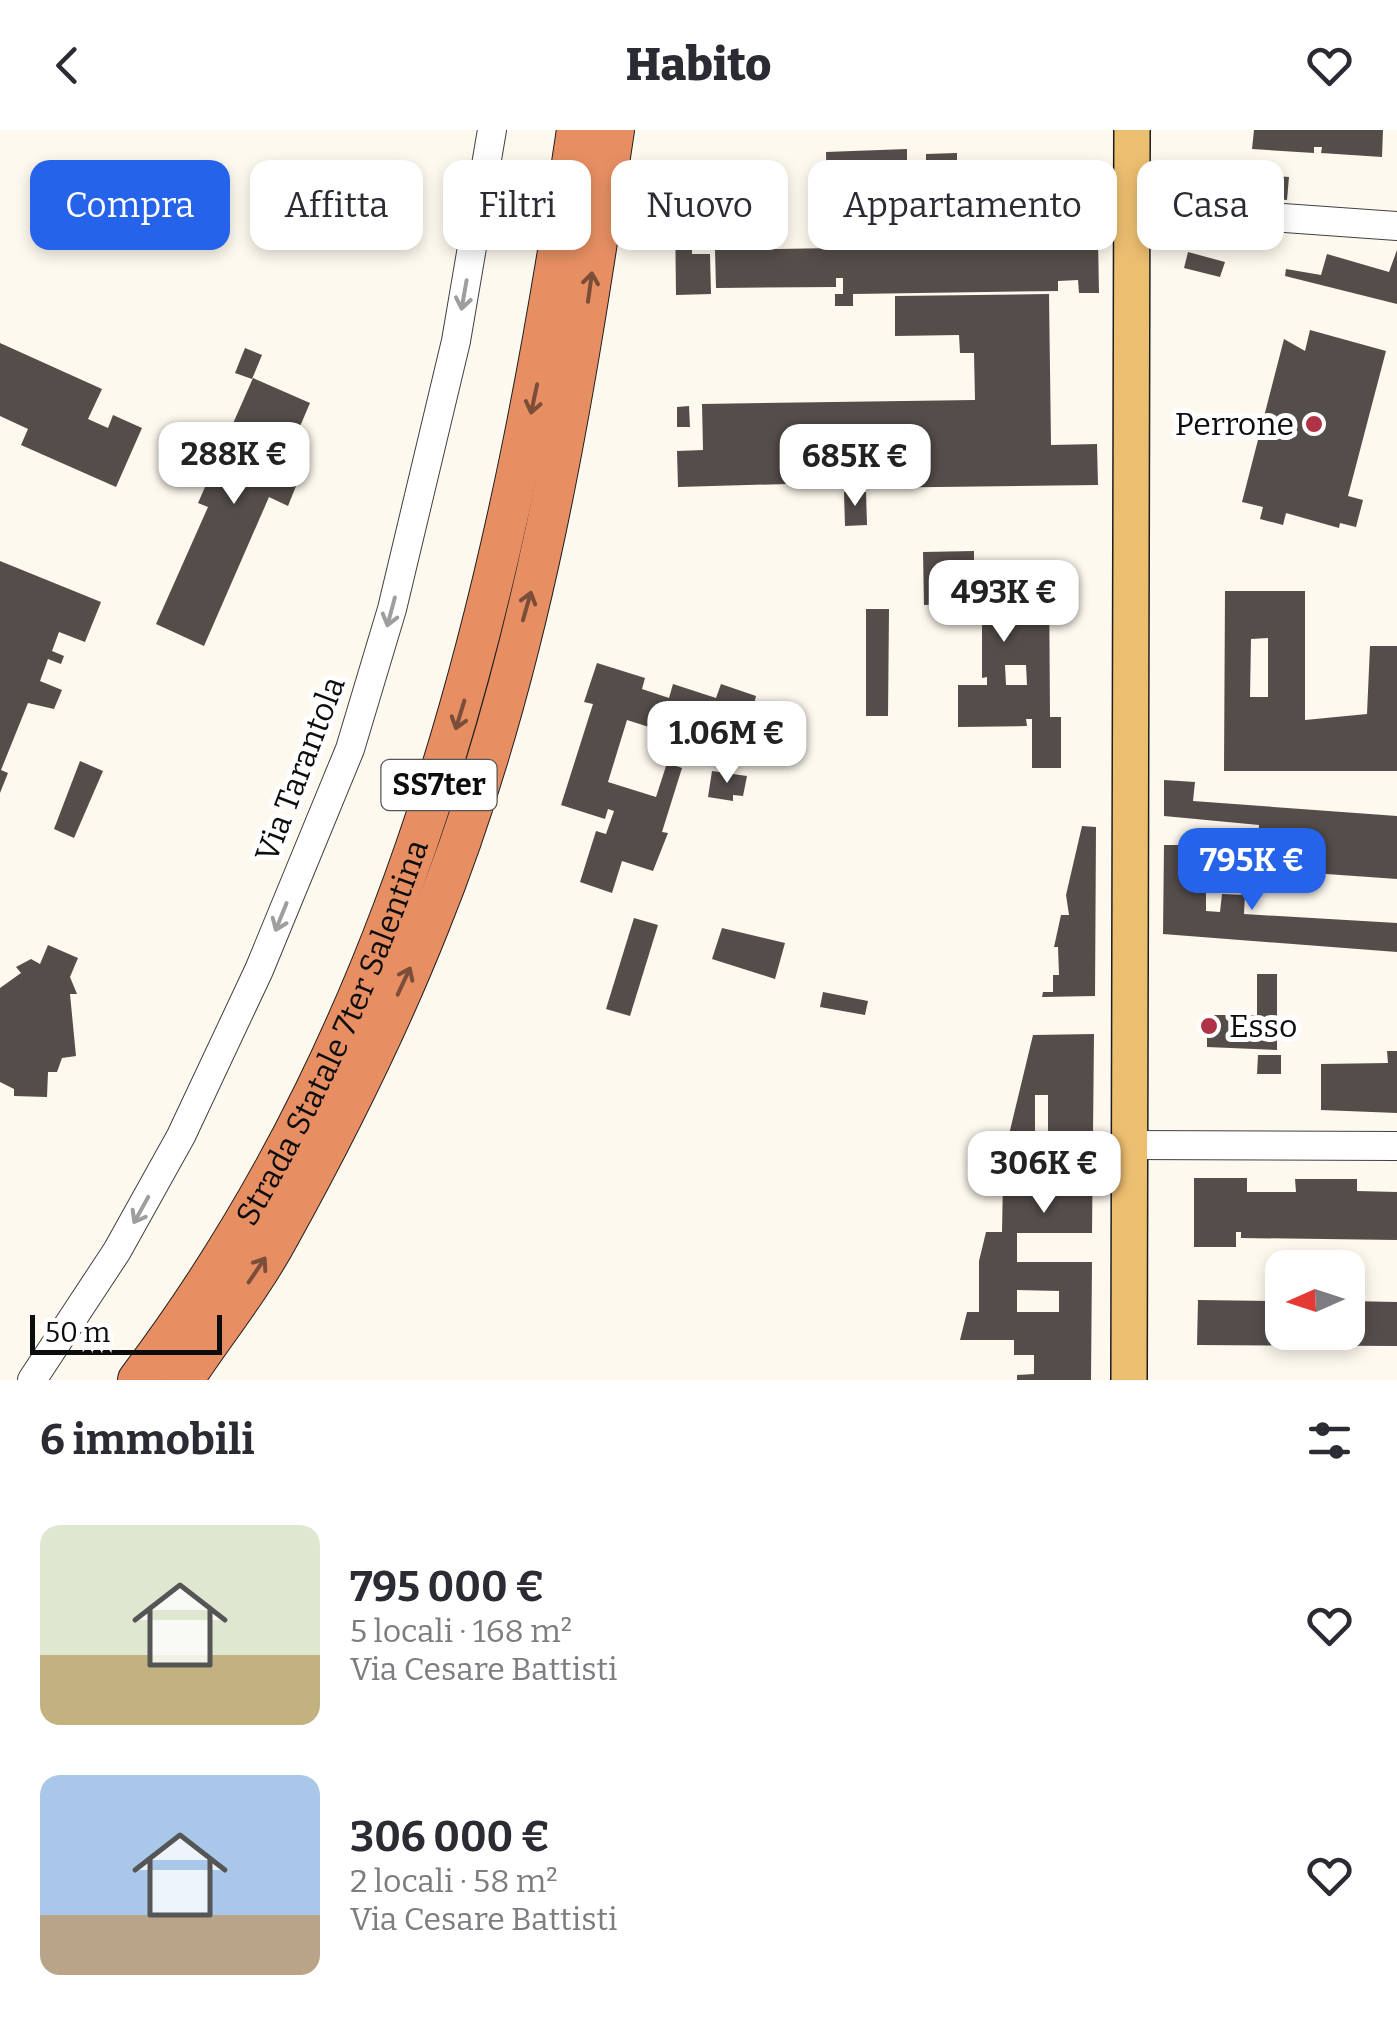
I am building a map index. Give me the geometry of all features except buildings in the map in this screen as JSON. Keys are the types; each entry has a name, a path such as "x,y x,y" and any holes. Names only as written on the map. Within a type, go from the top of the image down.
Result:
{"highway":[{"name":"Strada Statale 7ter Salentina","path":"138,1380 244,1218 340,1042 418,851 467,692 510,510 544,353 576,130"},
{"name":"Strada Statale 7ter Salentina","path":"183,1380 278,1238 360,1076 430,922 480,776 536,577 581,352 614,130"}],"main road":[{"path":"1129,1380 1132,130"}],"street":[{"name":"Via Tarantola","path":"32,1380 117,1252 182,1136 259,970 350,749 392,609 456,341 492,130"},
{"path":"1130,207 1397,226"},
{"path":"1129,1146 1397,1146"}],"place":[{"name":"Perrone","path":"1314,424"},
{"name":"Esso","path":"1209,1026"}]}
